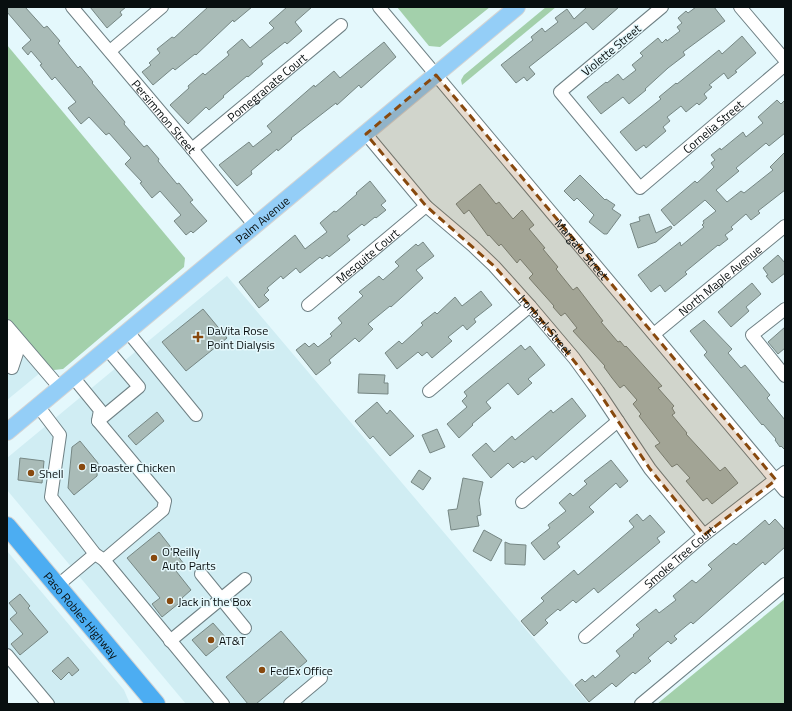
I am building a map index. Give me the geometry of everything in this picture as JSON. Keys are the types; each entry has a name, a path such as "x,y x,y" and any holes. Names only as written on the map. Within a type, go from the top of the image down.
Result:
{"highway":[{"name":"Paso Robles Highway","path":"7,526 156,704"}],"main road":[{"name":"Palm Avenue","path":"7,432 517,7"}],"street":[{"name":"Persimmon Street","path":"72,7 255,226"},
{"path":"110,51 162,7"},
{"name":"Margalo Street","path":"379,7 654,334 780,476 785,491"},
{"name":"Violette Street","path":"640,188 560,92 662,7"},
{"path":"740,7 785,60"},
{"name":"Pomegranate Court","path":"192,149 341,25"},
{"name":"Cornelia Street","path":"640,188 785,65"},
{"name":"Ironbark Street","path":"366,134 426,206 494,266 574,358 650,469 704,535"},
{"name":"Mesquite Court","path":"308,305 426,206"},
{"name":"North Maple Avenue","path":"654,334 785,226"},
{"path":"429,391 530,306"},
{"path":"785,309 752,335 785,376"},
{"path":"7,326 60,388"},
{"path":"128,332 196,415"},
{"path":"7,336 17,353 12,368 10,355 7,350"},
{"path":"98,421 139,387 107,349"},
{"path":"73,377 100,410 98,421"},
{"path":"38,406 60,434 50,497 222,704"},
{"path":"57,586 100,557 163,510 165,501 98,421"},
{"path":"522,502 618,421"},
{"name":"Smoke Tree Court","path":"585,637 704,535 780,476"},
{"path":"200,574 245,628"},
{"path":"170,641 245,578"},
{"path":"641,704 785,584"},
{"path":"7,655 48,704"},
{"path":"290,704 321,678"}],"highlighted area":[{"path":"436,75 776,480 704,535 650,469 598,391 530,306 494,266 426,206 366,134"}],"shaded area":[{"path":"227,276 589,704 186,704 7,490 7,458"},
{"path":"7,321 46,368 7,400"},
{"path":"7,551 124,690 130,704 55,704 7,647"}],"green space":[{"path":"397,7 490,7 440,47 429,46"},
{"path":"546,7 556,7 462,85 461,80 464,75"},
{"path":"7,45 185,258 184,267 63,369 54,370 46,368 7,321"},
{"path":"785,599 785,704 657,704"}],"building":[{"path":"7,7 25,7 44,28 47,26 60,41 58,43 78,68 80,66 93,82 92,83 125,122 124,124 144,147 147,145 159,159 158,161 177,184 179,183 193,200 190,202 207,221 193,233 191,231 186,235 174,221 181,215 160,191 152,198 140,183 142,182 125,164 131,158 109,133 106,135 89,117 81,124 68,108 76,102 55,77 52,80 40,65 42,64 31,51 28,55 22,48 31,40 7,12"},
{"path":"90,7 126,7 120,12 122,15 107,28"},
{"path":"208,7 252,7 234,22 233,20 196,55 195,54 175,70 173,68 153,85 142,72 151,65 149,63 160,53 157,49 172,37 174,38"},
{"path":"287,7 312,7 295,22 302,31 287,44 285,42 261,61 263,64 248,77 247,76 223,96 224,97 209,110 206,107 188,124 170,105 203,73 205,75 229,55 227,52 242,39 250,48 274,28 269,23"},
{"path":"587,7 619,7 593,30 586,22 529,67 535,74 527,81 524,77 516,83 501,65 533,40 531,37 542,28 545,32 558,22 555,18 567,9 574,19"},
{"path":"696,7 714,7 725,21 683,52 685,55 668,68 645,89 646,90 629,104 623,97 601,114 587,97 618,74 623,80 636,70 632,65 643,56 640,53 658,38 662,43 680,31 677,27 682,23 678,18 686,11 688,13"},
{"path":"742,36 756,53 728,79 724,73 709,85 712,87 704,94 707,98 699,105 697,103 686,112 681,106 667,117 670,121 663,127 666,131 646,148 644,145 636,151 620,132 661,99 659,97 676,83 677,84 719,50 722,54"},
{"path":"384,42 396,57 361,88 359,85 337,105 336,103 291,138 292,139 278,151 277,149 251,171 252,174 237,186 219,165 249,142 253,147 272,132 267,126 314,85 315,87 334,71 340,78"},
{"path":"777,100 781,104 785,100 785,133 769,146 766,143 736,168 739,171 716,190 727,202 741,191 744,193 773,170 770,167 785,152 785,190 758,211 760,213 751,220 746,214 731,227 733,229 725,235 728,239 719,246 718,245 685,272 687,274 665,292 660,285 651,292 638,275 680,242 681,246 704,227 702,225 704,223 703,221 716,211 705,200 674,226 661,210 695,181 697,183 714,167 711,163 715,160 711,155 720,148 721,150 743,132 746,137 763,123 758,117"},
{"path":"580,175 605,200 606,199 615,205 612,209 621,215 607,234 604,234 589,222 594,215 577,198 574,201 564,191"},
{"path":"370,181 386,201 381,205 386,210 364,226 362,224 347,236 350,240 329,257 327,255 322,259 320,257 300,273 296,268 283,279 281,276 267,288 269,290 264,295 269,300 259,308 239,282 295,235 305,249 327,232 320,223 334,211 336,212"},
{"path":"480,184 496,204 499,202 513,219 522,210 534,225 529,229 558,267 556,269 573,290 577,287 603,321 601,322 618,342 620,341 625,347 626,346 662,386 658,388 674,406 672,408 675,413 672,415 687,433 686,434 720,471 725,467 738,483 712,504 707,498 703,501 686,481 690,478 677,464 672,467 655,446 660,443 639,416 641,414 633,404 637,400 624,385 620,388 604,367 605,366 573,331 577,328 565,313 561,316 529,278 533,274 520,259 517,263 501,244 499,246 489,235 488,236 469,210 464,214 456,204"},
{"path":"649,214 656,233 671,226 672,228 656,242 638,248 630,224 640,221 639,217"},
{"path":"423,242 434,256 416,270 423,278 391,307 390,306 368,324 373,329 359,342 355,338 329,360 331,363 316,375 296,350 305,343 309,347 314,343 318,347 332,336 330,334 342,323 338,318 363,296 359,292 379,276 383,280 399,266 395,262 416,244 418,246"},
{"path":"778,255 785,263 785,273 772,283 766,276 768,275 763,268"},
{"path":"752,283 761,294 746,307 749,311 731,327 718,312"},
{"path":"481,291 492,305 474,319 476,322 467,330 463,325 448,337 452,341 432,358 427,352 422,356 418,352 397,369 385,353 399,341 402,344 423,325 421,323 435,312 437,314 455,297 462,306"},
{"path":"203,309 227,338 186,371 162,342"},
{"path":"704,320 732,349 728,353 741,368 745,365 770,395 767,398 785,420 785,450 781,446 780,447 775,440 776,439 763,424 762,425 704,355 707,352 690,331"},
{"path":"785,327 785,348 778,354 768,342"},
{"path":"521,345 525,350 530,346 545,365 528,379 532,383 518,395 508,383 486,402 491,408 472,424 473,425 459,438 447,424 467,407 462,401 467,396 464,392"},
{"path":"359,374 385,375 384,383 388,383 388,394 358,393"},
{"path":"572,398 586,416 536,460 533,456 524,463 522,461 513,468 508,463 491,478 472,455 486,443 494,452 512,436 515,440 551,410 553,413"},
{"path":"377,402 387,414 390,410 414,436 390,456 373,436 370,439 355,421"},
{"path":"157,412 164,421 136,445 128,436"},
{"path":"437,429 445,447 430,453 422,435"},
{"path":"80,441 98,463 97,476 74,495 68,488 72,447"},
{"path":"20,458 44,461 42,483 18,480"},
{"path":"611,460 628,481 620,488 616,483 589,507 594,512 557,543 560,547 544,560 531,543 550,528 548,525 566,511 559,503 570,493 573,496 587,484 584,481"},
{"path":"419,470 431,478 423,490 411,482"},
{"path":"463,478 483,482 479,500 481,515 477,516 479,526 451,530 448,510 457,509"},
{"path":"637,514 643,521 650,515 665,532 657,538 660,542 598,593 594,588 576,603 573,600 560,611 558,609 545,620 548,623 534,636 521,621 544,601 541,598 574,570 578,575 634,527 629,521"},
{"path":"775,519 785,530 785,547 765,565 763,562 693,624 691,622 674,636 677,639 671,644 668,641 648,658 651,661 635,674 633,672 616,687 612,683 589,702 575,685 582,679 585,682 593,675 595,678 620,656 616,651 640,629 636,625 656,609 659,613 676,600 673,596 692,580 696,583 712,569 708,565 734,543 736,545 765,520 769,525"},
{"path":"484,530 502,540 491,561 473,551"},
{"path":"159,532 184,564 176,571 191,590 182,598 183,600 162,617 152,604 160,598 127,558"},
{"path":"505,542 510,544 526,545 525,565 505,564"},
{"path":"20,594 30,606 28,608 48,632 20,655 11,644 23,634 10,619 17,613 9,603"},
{"path":"213,623 227,639 206,656 192,640"},
{"path":"281,631 307,661 256,704 248,704 226,677"},
{"path":"68,657 79,670 72,676 69,672 61,680 52,671"}],"place":[{"name":"DaVita Rose Point Dialysis","path":"198,337"},
{"name":"Broaster Chicken","path":"82,467"},
{"name":"Shell","path":"31,473"},
{"name":"O'Reilly Auto Parts","path":"154,558"},
{"name":"Jack in the Box","path":"170,601"},
{"name":"AT&T","path":"211,640"},
{"name":"FedEx Office","path":"262,670"}]}
